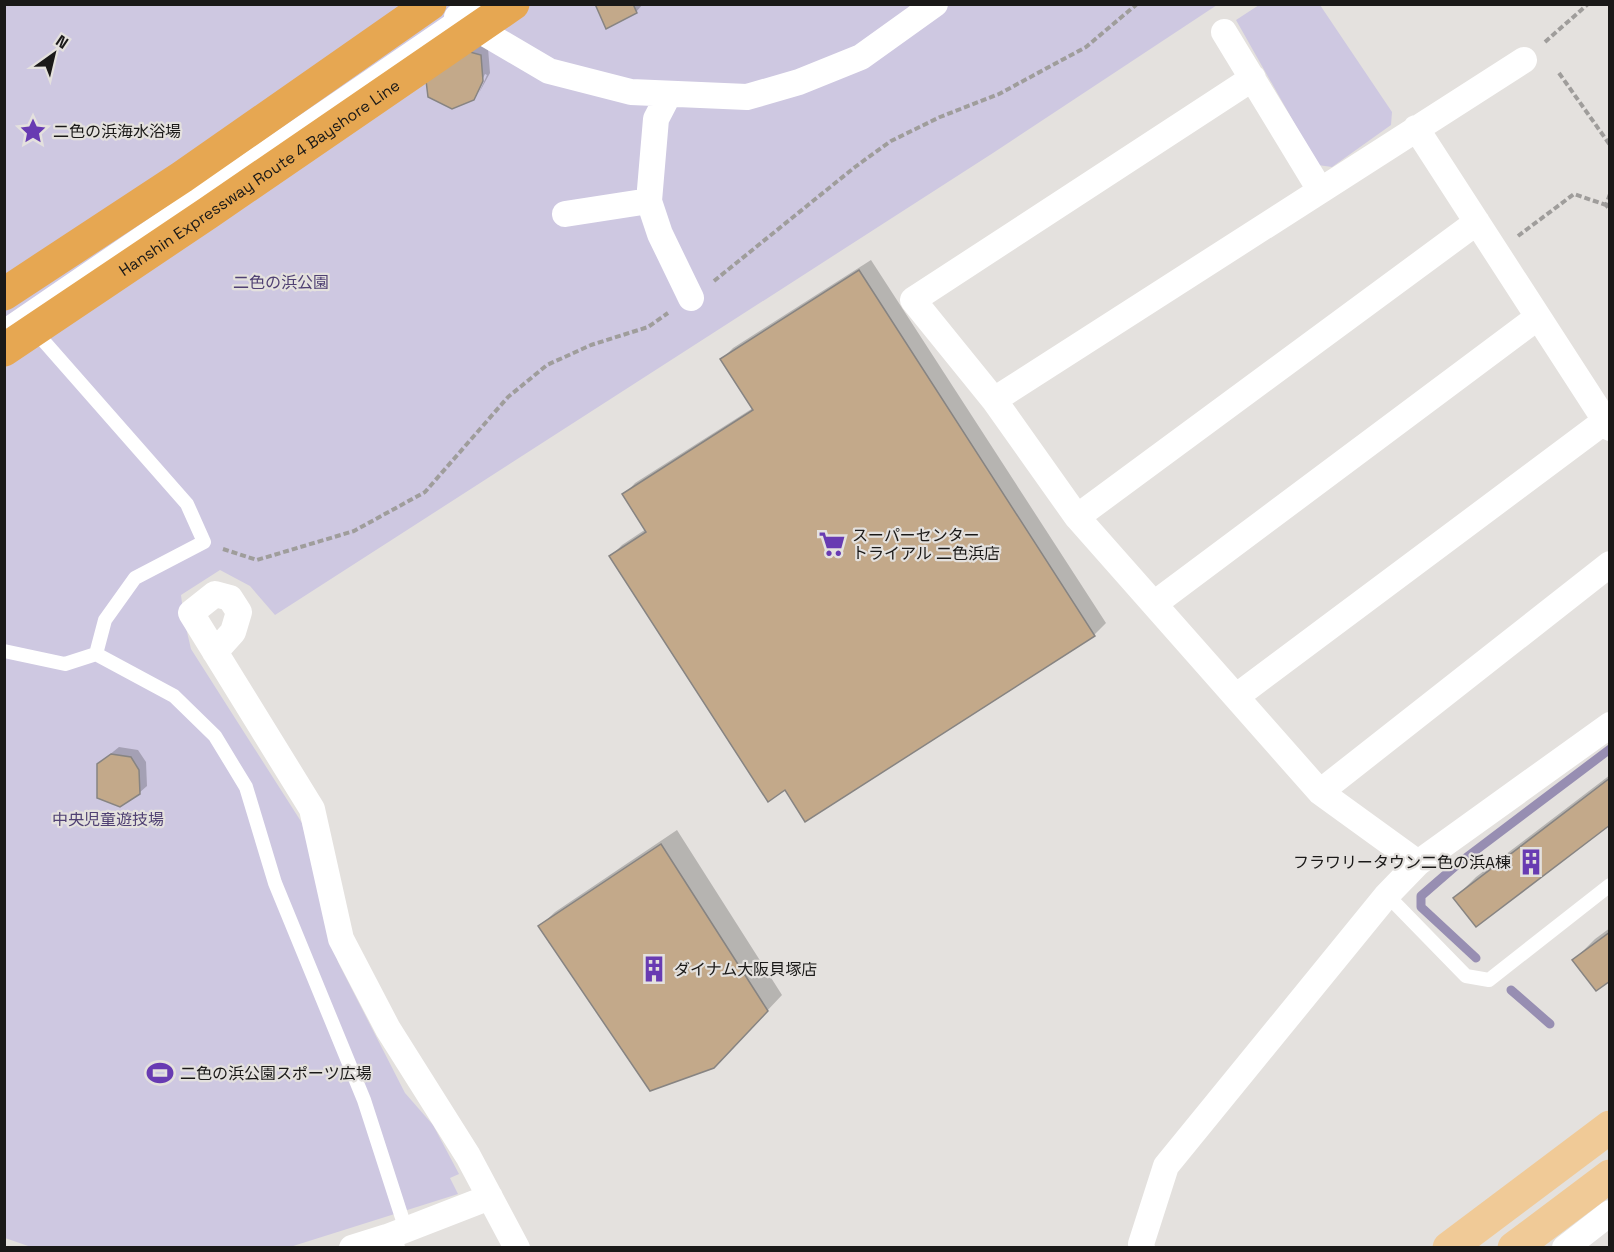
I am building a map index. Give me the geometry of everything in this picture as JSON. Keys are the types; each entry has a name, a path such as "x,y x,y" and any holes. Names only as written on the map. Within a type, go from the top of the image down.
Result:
{"highway":[{"name":"Hanshin Expressway Route 4 Bayshore Line","path":"4,350 513,4"},
{"path":"10,302 182,177 454,9"}],"main road":[{"path":"1449,1248 1610,1127"},
{"path":"1514,1248 1610,1176"}],"street":[{"path":"454,9 549,71 631,92 747,97 799,82 861,57 935,4"},
{"path":"1224,32 1320,190"},
{"path":"994,400 1524,60"},
{"path":"1253,78 913,300 994,400 1077,517 1320,792 1418,863"},
{"path":"669,94 656,118 649,201 660,234 691,298"},
{"path":"1237,696 1607,424 1416,128"},
{"path":"565,214 649,201"},
{"path":"1077,517 1477,222"},
{"path":"1154,603 1538,317"},
{"path":"1320,792 1610,564"},
{"path":"215,652 312,809 341,939 388,1029 468,1156 517,1248"},
{"path":"1142,1248 1141,1244 1166,1166 1387,895 1418,863 1610,725"},
{"path":"352,1248 395,1238 490,1197"},
{"path":"1565,1248 1610,1213"}],"lane":[{"path":"4,326 10,302"},
{"path":"10,302 187,504 204,542 135,578 105,620 96,654"},
{"path":"4,651 65,664 96,654 174,696 214,736 246,788 275,883 364,1100 395,1238"},
{"path":"1387,895 1467,976 1489,980 1610,885"}],"path":[{"path":"1524,60 1588,4"},
{"path":"1559,73 1610,145"},
{"path":"1497,252 1574,194 1606,205 1610,210"},
{"path":"1606,205 1610,194"}],"green space":[{"name":"二色の浜公園","path":"4,5 1217,5 993,153 275,615 250,586 220,570 181,595 191,649 302,823 338,962 405,1093 433,1125 459,1174 450,1178 458,1194 290,1247 34,1248 5,1238"},
{"path":"1259,5 1320,5 1392,112 1391,125 1332,167 1318,165 1236,20"}],"building":[{"path":"595,4 633,4 637,13 606,29"},
{"path":"459,49 481,55 483,81 474,100 452,109 428,97 425,72"},
{"name":"スーパーセンター トライアル 二色浜店","path":"859,270 1095,636 805,822 785,790 768,802 609,556 646,532 622,494 753,410 720,359"},
{"path":"111,754 131,757 139,770 140,794 120,807 97,798 97,764"},
{"name":"フラワリータウン二色の浜A棟","path":"1610,778 1610,825 1476,927 1453,898"},
{"name":"ダイナム大阪貝塚店","path":"661,844 768,1011 714,1068 650,1091 538,926"},
{"path":"1610,932 1610,981 1596,991 1572,960"}],"waterway":[{"path":"1476,958 1421,907 1421,896 1459,863 1610,749"},
{"path":"1511,990 1550,1024"}],"place":[{"name":"二色の浜海水浴場","path":"33,131"},
{"name":"スーパーセンター トライアル 二色浜店","path":"832,544"},
{"name":"フラワリータウン二色の浜A棟","path":"1531,862"},
{"name":"ダイナム大阪貝塚店","path":"654,969"},
{"name":"二色の浜公園スポーツ広場","path":"160,1073"}],"park label":[{"name":"中央児童遊技場","path":"108,819"}]}
